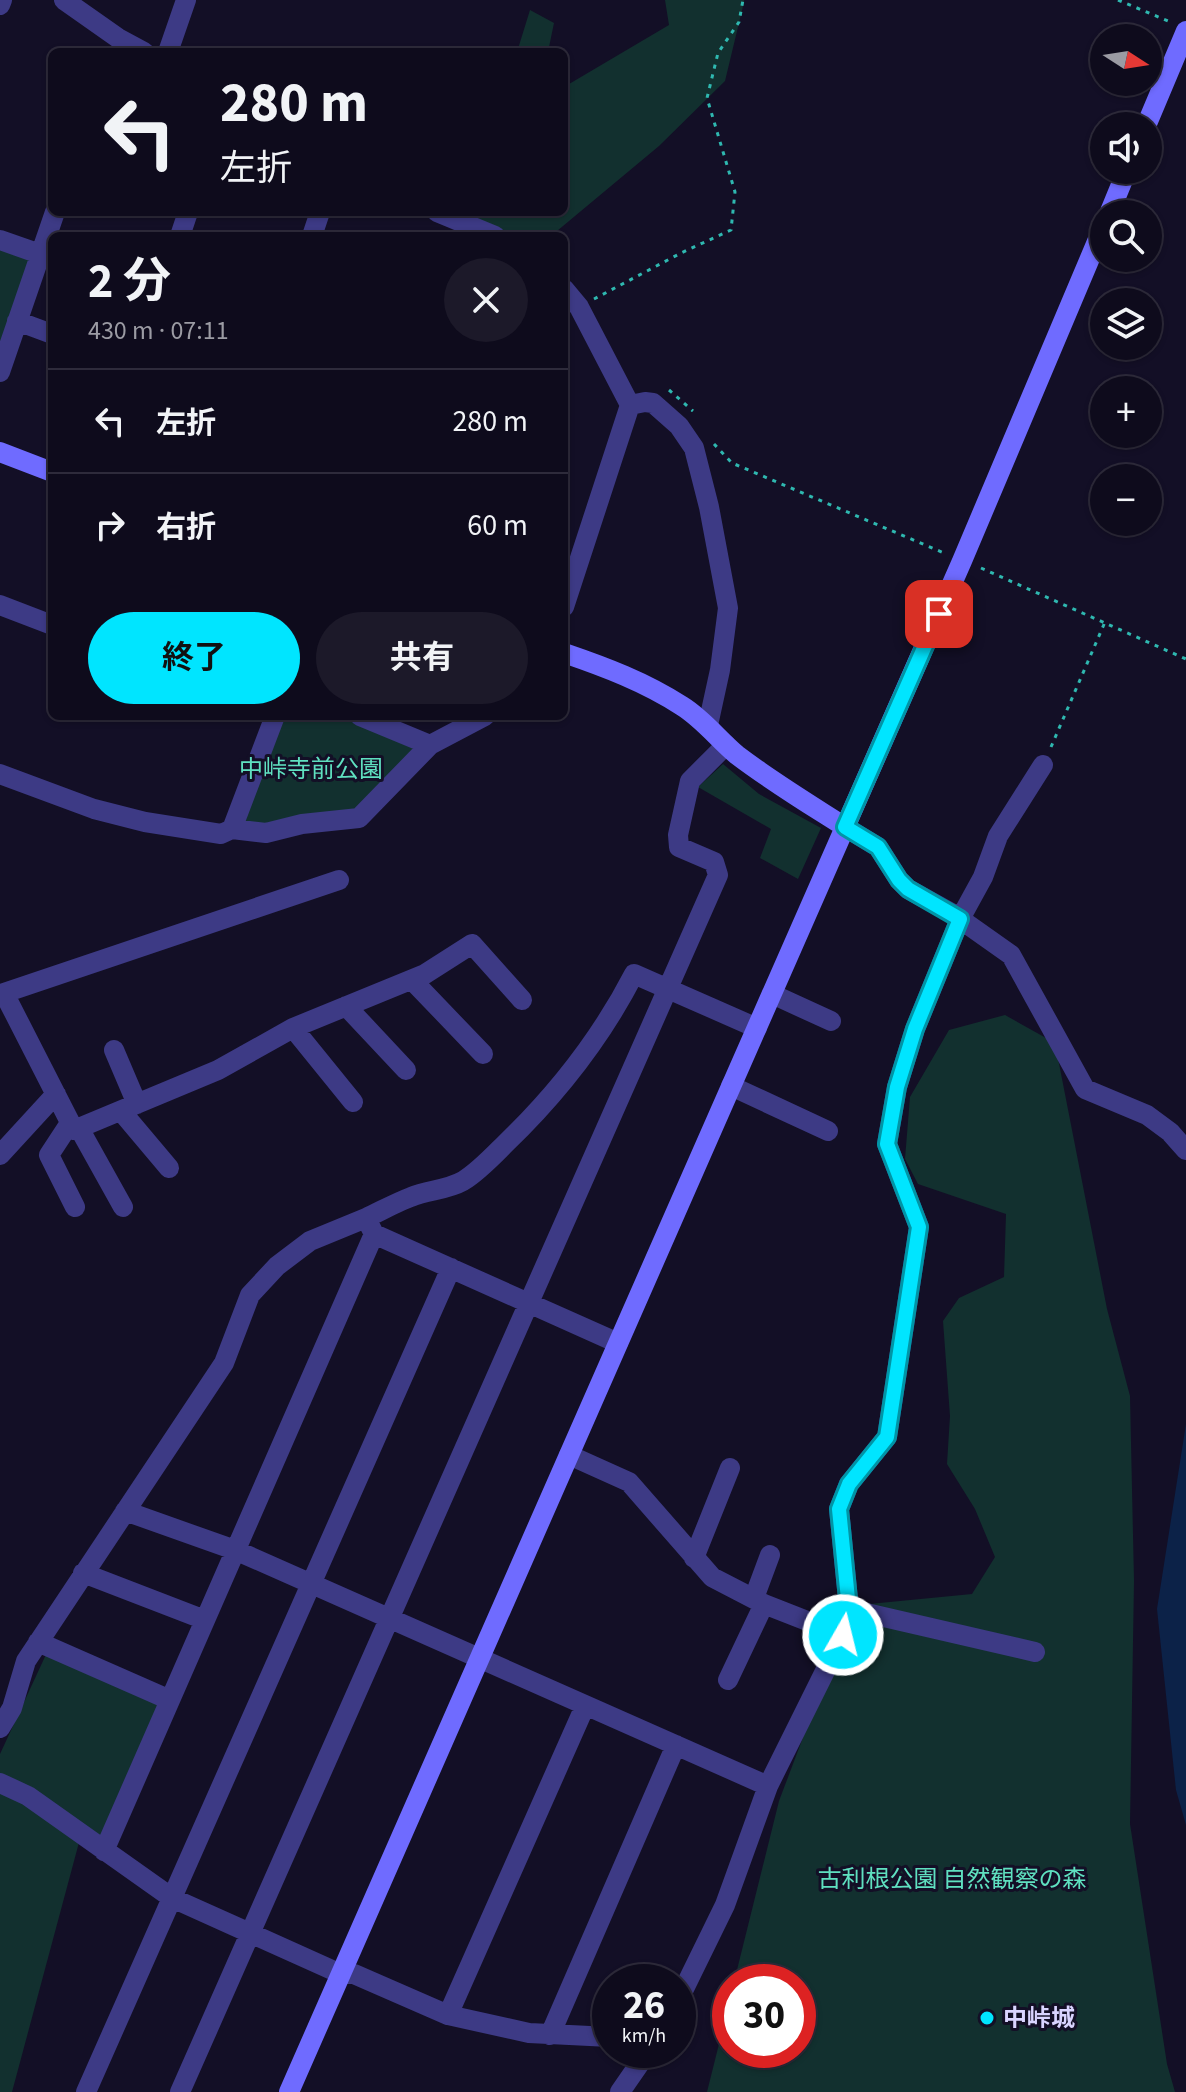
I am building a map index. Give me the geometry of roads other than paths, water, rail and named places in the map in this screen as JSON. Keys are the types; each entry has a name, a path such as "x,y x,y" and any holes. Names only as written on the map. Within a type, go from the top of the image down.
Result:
{"street":[{"path":"64,0 116,45"},
{"path":"169,48 186,0"},
{"path":"1151,112 1179,27"},
{"path":"0,372 54,216"},
{"path":"443,222 480,232"},
{"path":"0,240 40,254"},
{"path":"289,2092 962,561 1090,258"},
{"path":"568,294 579,307 630,405 568,595"},
{"path":"17,321 48,333"},
{"path":"630,405 653,403 679,426 694,448 709,507 728,608 720,670 708,725"},
{"path":"0,452 48,470"},
{"path":"0,605 48,623"},
{"path":"568,655 638,681 686,708 764,775 878,847 908,889 960,919 1011,955 1085,1089 1147,1115 1170,1132 1186,1150"},
{"path":"232,829 273,720"},
{"path":"370,720 430,745"},
{"path":"0,774 80,804 145,822 221,834 232,829 266,833 302,824 359,818 430,745 477,720"},
{"path":"180,2092 718,875 714,862 679,847 678,835 690,781 726,745"},
{"path":"696,1964 725,1905 768,1786 843,1635 849,1609 839,1509 849,1484 887,1437 919,1227 887,1144 897,1087 915,1029 960,919 983,877 998,836 1043,765"},
{"path":"123,1207 74,1126 2,993 339,880"},
{"path":"75,1207 49,1155 74,1126 129,1108 218,1070 293,1028 412,980 472,944 522,1000"},
{"path":"0,1728 12,1708 26,1661 224,1363 250,1295 277,1266 310,1241 370,1226 412,1196 463,1181 538,1113 612,1014 634,974 757,1028"},
{"path":"412,980 483,1054"},
{"path":"772,994 831,1021"},
{"path":"346,1006 406,1070"},
{"path":"0,1033 17,1019"},
{"path":"293,1028 353,1102"},
{"path":"114,1050 129,1108 169,1168"},
{"path":"731,1086 828,1131"},
{"path":"0,1155 56,1094"},
{"path":"370,1226 451,1268 618,1343"},
{"path":"104,1851 235,1550 370,1226"},
{"path":"86,2092 451,1268"},
{"path":"569,1455 629,1482 712,1577 759,1601 843,1635"},
{"path":"694,1558 730,1468"},
{"path":"125,1511 235,1550 768,1786"},
{"path":"728,1680 759,1601 770,1555"},
{"path":"83,1573 205,1620"},
{"path":"849,1609 1035,1652"},
{"path":"38,1642 170,1700"},
{"path":"448,2015 585,1706"},
{"path":"550,2035 676,1745"},
{"path":"0,1783 28,1796 172,1898 341,1974 354,1974 448,2015 550,2035 592,2036"},
{"path":"620,2092 637,2068"}],"water":[{"path":"1186,1424 1186,1825 1176,1790 1157,1609"}],"place":[{"name":"中峠城","path":"987,2018"}],"park label":[{"name":"中峠寺前公園","path":"311,769"},
{"name":"古利根公園 自然観察の森","path":"952,1879"}]}
